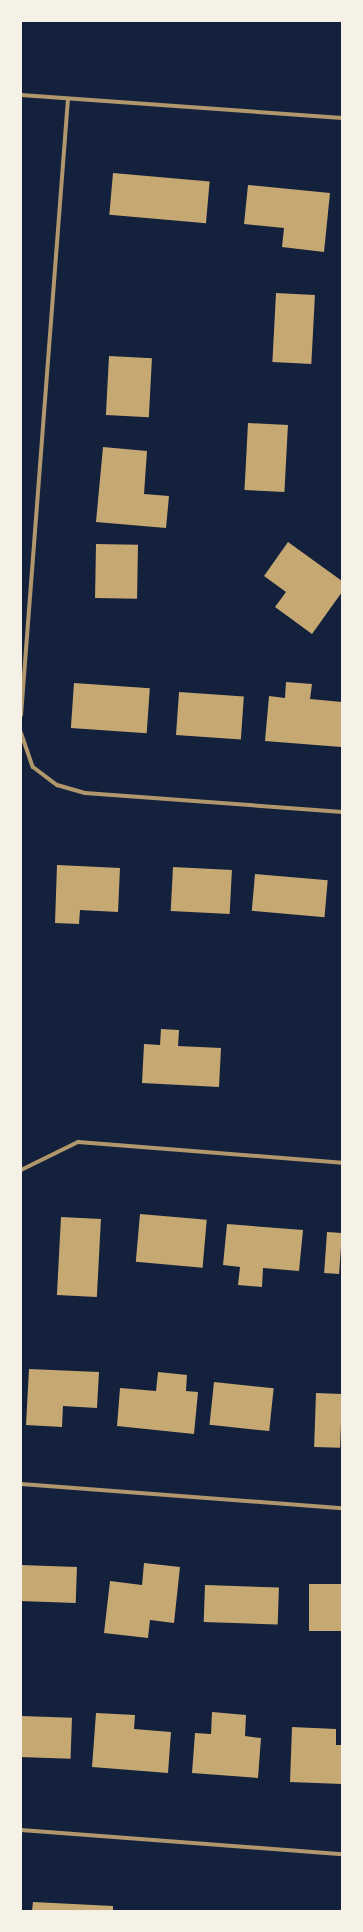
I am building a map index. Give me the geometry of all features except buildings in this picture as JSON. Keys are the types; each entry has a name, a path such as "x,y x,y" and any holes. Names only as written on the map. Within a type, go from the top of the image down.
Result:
{"street":[{"path":"21,95 342,118"},
{"path":"21,715 68,99"},
{"path":"21,733 33,767 57,785 85,793 342,812"},
{"path":"21,1170 26,1166 78,1142 342,1163"},
{"path":"21,1484 342,1508"},
{"path":"21,1830 342,1854"}]}
